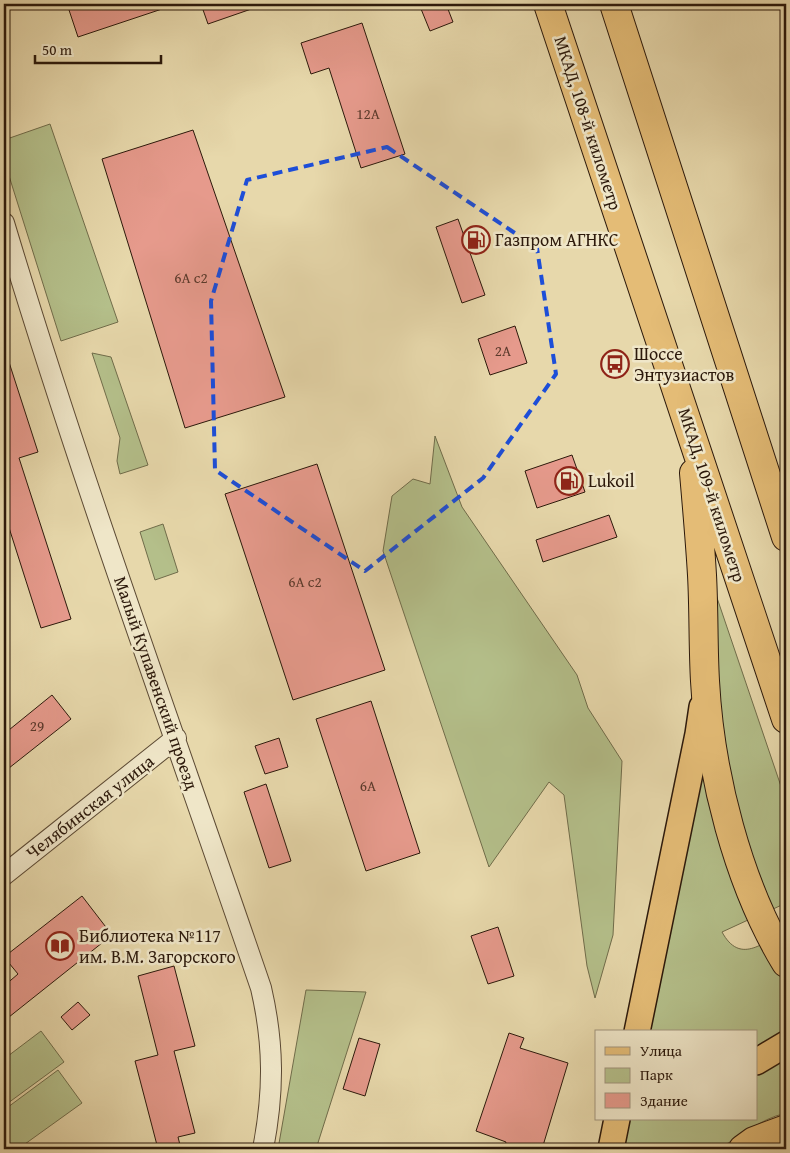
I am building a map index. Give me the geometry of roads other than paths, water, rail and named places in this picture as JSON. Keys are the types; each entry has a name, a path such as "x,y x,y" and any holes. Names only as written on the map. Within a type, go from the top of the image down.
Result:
{"highway":[{"name":"МКАД, 108-й километр","path":"548,4 637,271"},
{"path":"614,4 785,531"},
{"name":"МКАД, 109-й километр","path":"637,271 786,718"},
{"path":"691,430 702,576 705,682 713,746 730,827 743,870 761,914 786,963"},
{"path":"743,1149 754,1141 786,1129"}],"main road":[{"path":"637,1030 698,734 705,682"},
{"path":"758,1061 786,1044"},
{"path":"610,1149 617,1120"}],"street":[{"name":"Малый Купавенский проезд","path":"4,223 50,374 261,988 268,1018 272,1085 263,1149"},
{"name":"Челябинская улица","path":"4,875 176,738"}],"place":[{"name":"Газпром АГНКС","path":"476,240"},
{"name":"Шоссе Энтузиастов","path":"615,364"},
{"name":"Lukoil","path":"569,481"},
{"name":"Библиотека №117 им. В.М. Загорского","path":"60,946"}]}
